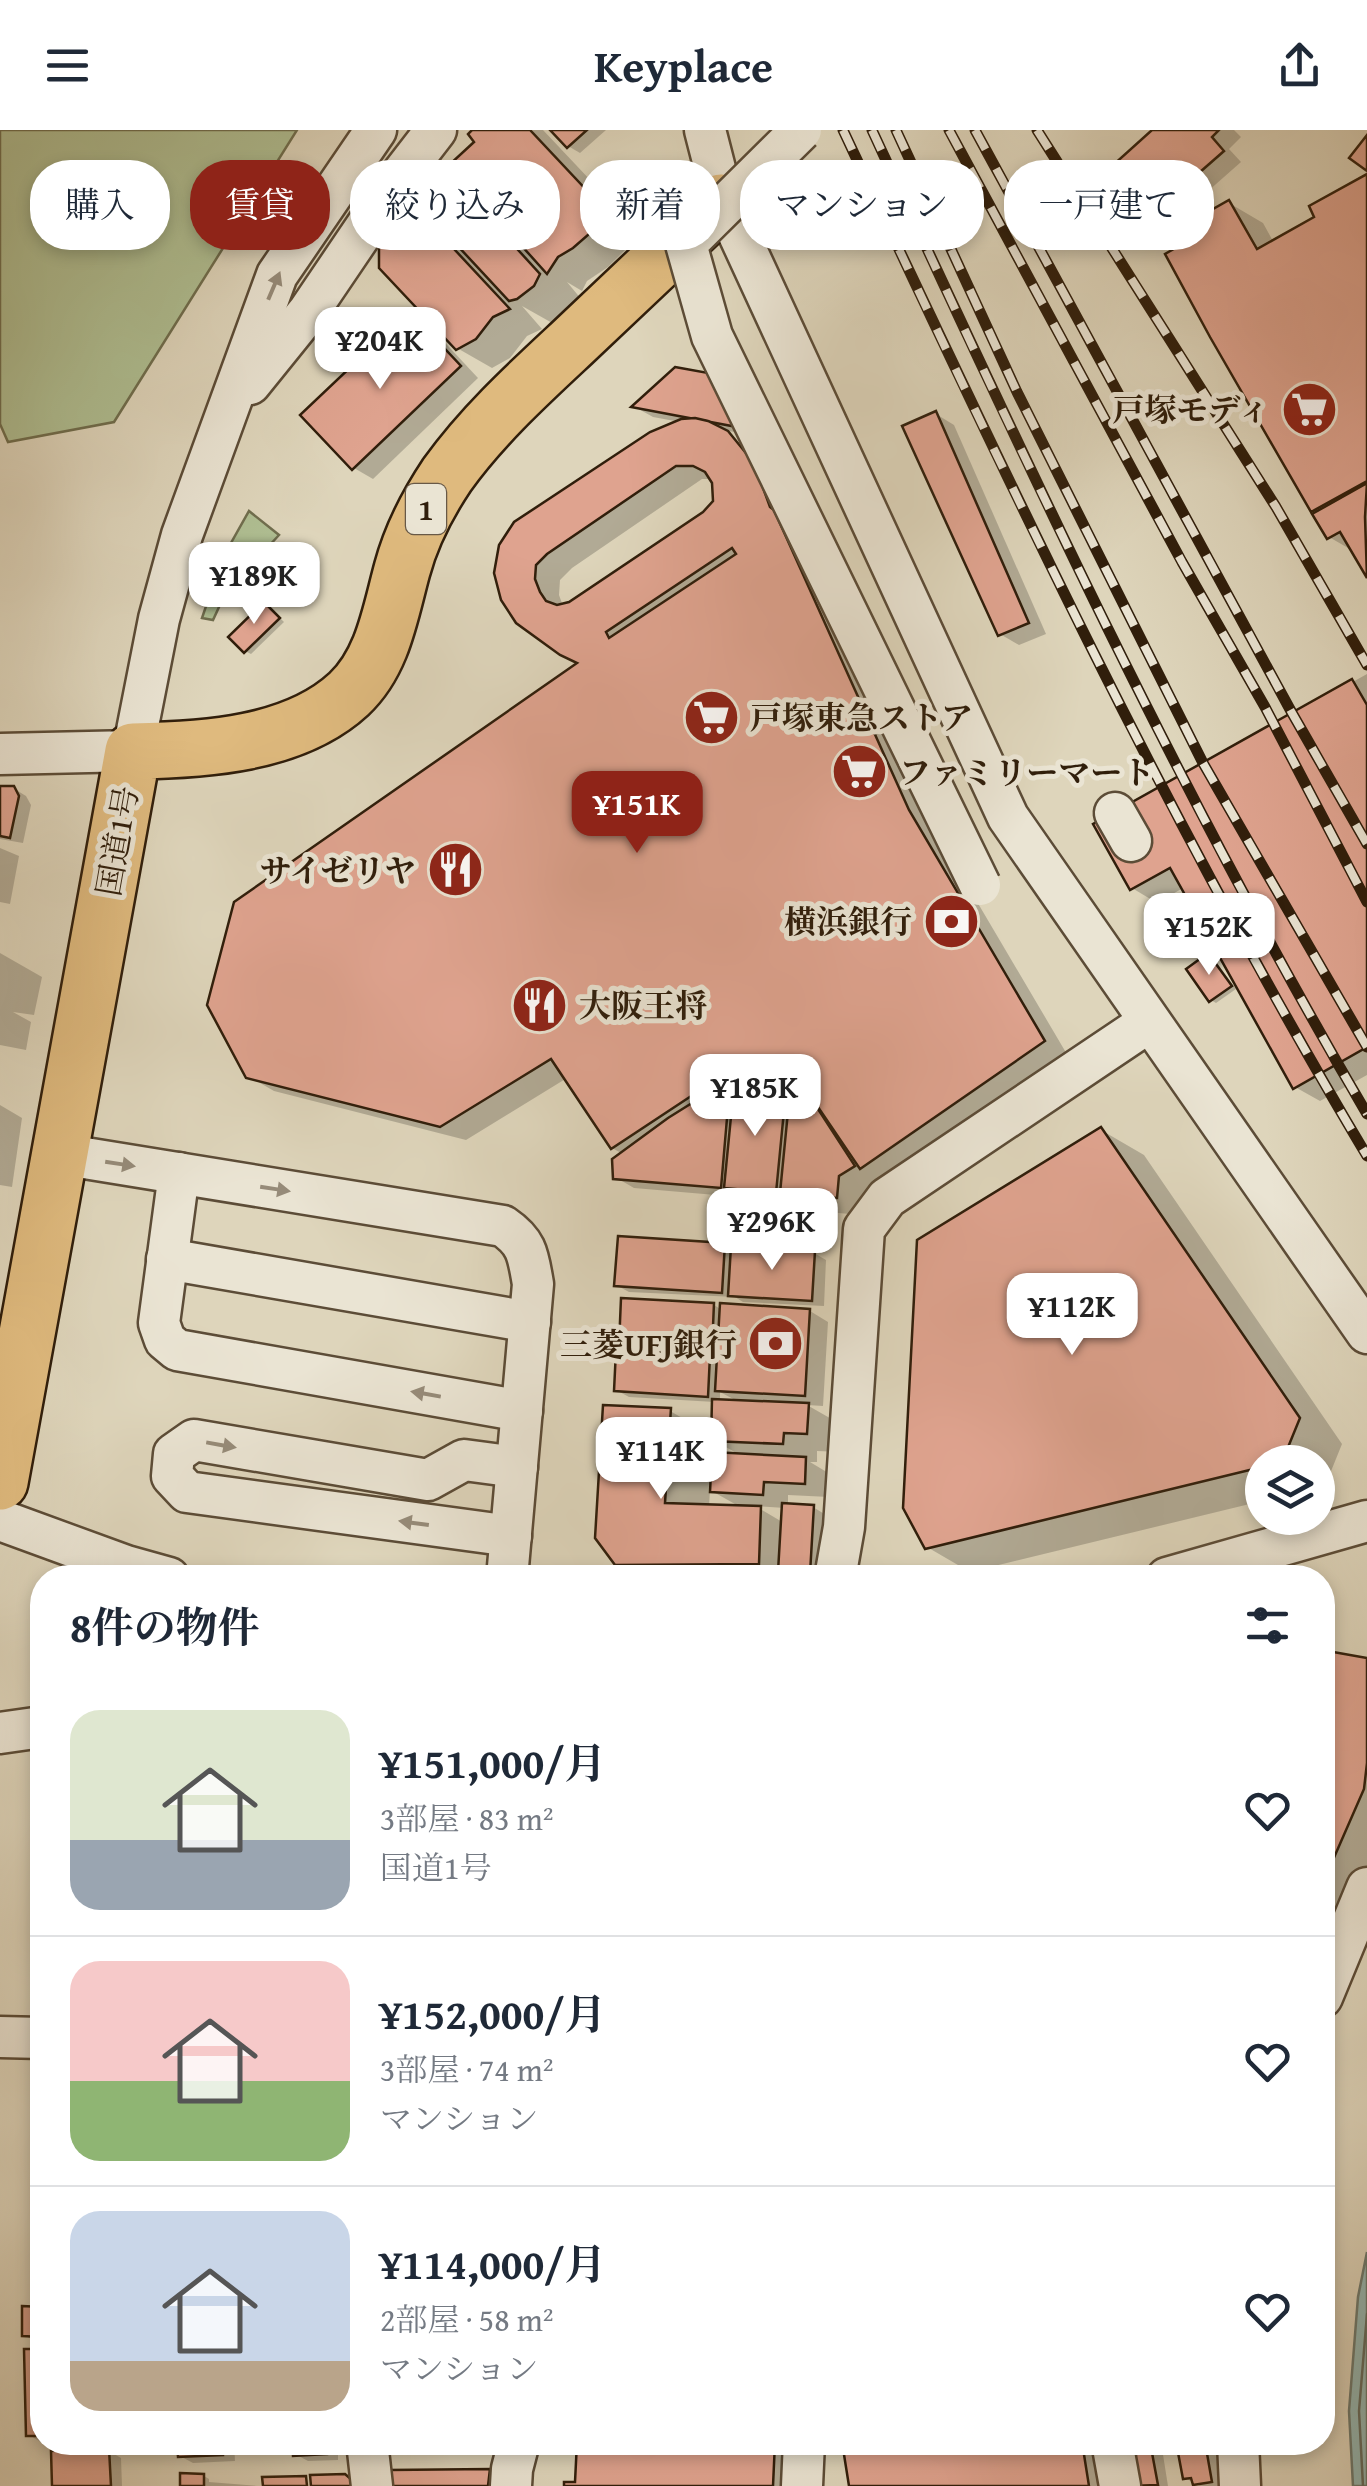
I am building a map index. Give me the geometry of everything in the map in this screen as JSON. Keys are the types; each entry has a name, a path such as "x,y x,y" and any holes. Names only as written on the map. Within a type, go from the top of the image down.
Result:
{"highway":[{"name":"国道1号","path":"0,1482 133,750 186,750 241,743 314,718 348,695 369,670 389,624 402,568 419,520 448,474 544,369 723,200"}],"street":[{"path":"0,754 133,750 159,619 178,552 277,276 376,130"},
{"path":"228,410 309,311 436,130"},
{"path":"706,130 723,200 1008,817 1367,1333"},
{"path":"802,130 686,244 712,336 980,885"},
{"path":"837,1565 844,1527 864,1229 887,1198 1149,1022"},
{"path":"60,1154 503,1226 516,1234 526,1248 533,1284 530,1322 522,1411 517,1467 509,1556 187,1492 172,1476 174,1454 194,1440 428,1480 464,1460 517,1467"},
{"path":"179,1174 159,1323 165,1340 177,1350 522,1411"},
{"path":"168,1258 530,1322"},
{"path":"0,1520 123,1565"},
{"path":"1213,1565 1367,1521"},
{"path":"0,1733 30,1729"},
{"path":"1335,1966 1367,1888"},
{"path":"0,2036 30,2037"},
{"path":"368,2455 372,2486"},
{"path":"511,2486 516,2455"},
{"path":"802,2486 803,2455"},
{"path":"1114,2455 1120,2486"},
{"path":"1239,2455 1240,2486"}],"green space":[{"path":"0,130 297,130 278,160 190,160 190,250 222,250 114,422 8,442 0,424"},
{"path":"249,511 279,535 225,594 213,620 202,618 222,559"}],"water":[{"path":"1367,2252 1367,2486 1353,2486 1349,2411 1358,2297"}],"building":[{"path":"472,130 530,130 558,160 454,160 474,142 468,134"},
{"path":"550,130 587,130 567,148"},
{"path":"1152,130 1219,130 1212,137 1224,151 1214,160 1119,160"},
{"path":"1367,135 1367,171 1349,158"},
{"path":"560,162 580,183 580,242 558,257 547,274 525,250 560,250"},
{"name":"戸塚モディ","path":"1367,174 1367,481 1311,512 1165,254 1172,250 1214,250 1214,209 1229,200 1257,249 1314,217 1309,206"},
{"path":"379,250 455,250 510,309 493,317 476,339 456,350 379,268"},
{"path":"462,250 518,250 540,274 534,286 509,301"},
{"path":"416,318 461,366 352,470 300,415 396,324 403,331"},
{"path":"675,367 714,374 737,427 631,407"},
{"path":"936,411 1029,623 998,636 902,426"},
{"path":"681,419 708,421 728,431 754,463 770,507 909,810 1045,1041 860,1169 801,1082 720,1077 611,1149 551,1059 440,1127 246,1078 207,1005 234,902 577,663 516,623 501,600 494,573 499,545 514,522 650,432","holes":["676,466 693,466 705,472 712,483 713,501 703,512 569,602 557,605 546,601 535,579 536,565","732,548 736,554 609,638 606,632"]},
{"path":"1367,483 1367,578 1340,532 1327,539 1312,514"},
{"path":"264,602 280,618 244,653 228,637"},
{"path":"1352,679 1367,705 1367,1047 1293,1089 1170,868 1130,890 1093,824"},
{"path":"0,786 14,786 19,796 10,838 0,836"},
{"path":"1208,953 1232,986 1209,1002 1186,969"},
{"path":"734,1086 786,1090 776,1193 724,1188"},
{"path":"790,1091 807,1092 855,1166 839,1176 837,1198 780,1193"},
{"path":"708,1093 729,1095 721,1188 613,1179 612,1159"},
{"path":"1101,1127 1300,1418 1289,1445 1245,1445 1245,1471 925,1549 903,1508 917,1240"},
{"path":"618,1236 725,1243 722,1293 614,1286"},
{"path":"731,1246 815,1251 812,1301 728,1296"},
{"path":"621,1298 714,1303 712,1350 619,1345"},
{"path":"720,1303 810,1309 805,1396 715,1391"},
{"path":"616,1350 710,1355 708,1397 614,1391"},
{"path":"712,1399 809,1403 807,1434 784,1433 783,1444 711,1441"},
{"path":"603,1405 671,1408 665,1503 761,1506 759,1564 615,1565 595,1538"},
{"path":"712,1452 806,1457 805,1484 764,1482 763,1495 710,1492"},
{"path":"782,1503 814,1505 811,1565 778,1565"},
{"path":"1335,1652 1367,1658 1364,1789 1335,1855"},
{"path":"22,2306 30,2306 30,2336 22,2336"},
{"path":"24,2349 30,2349 30,2436 26,2436"},
{"path":"51,2455 109,2455 111,2486 52,2486"},
{"path":"576,2455 774,2455 773,2486 564,2486 564,2482 575,2482"},
{"path":"844,2455 1084,2455 1089,2486 849,2486"},
{"path":"1121,2455 1152,2455 1158,2485 1128,2486"},
{"path":"1178,2455 1207,2455 1212,2482 1193,2485 1191,2478 1183,2479"},
{"path":"490,2469 488,2486 391,2486 389,2470"},
{"path":"180,2473 204,2474 204,2486 180,2486"},
{"path":"345,2474 352,2480 352,2486 311,2486 310,2475"},
{"path":"306,2476 307,2486 263,2486 262,2477"}],"railway":[{"path":"843,130 1092,650 1225,905 1367,1156"},
{"path":"872,130 1047,504 1169,751 1367,1114"},
{"path":"896,130 1017,392 1203,763 1367,1047"},
{"path":"949,130 1182,562 1265,707 1367,902"},
{"path":"975,130 1367,844"},
{"path":"1037,130 1276,507 1367,665"}],"place":[{"name":"戸塚モディ","path":"1309,409"},
{"name":"戸塚東急ストア","path":"711,717"},
{"name":"ファミリーマート","path":"860,772"},
{"name":"サイゼリヤ","path":"455,870"},
{"name":"横浜銀行","path":"951,921"},
{"name":"大阪王将","path":"540,1005"},
{"name":"三菱UFJ銀行","path":"776,1344"}]}
